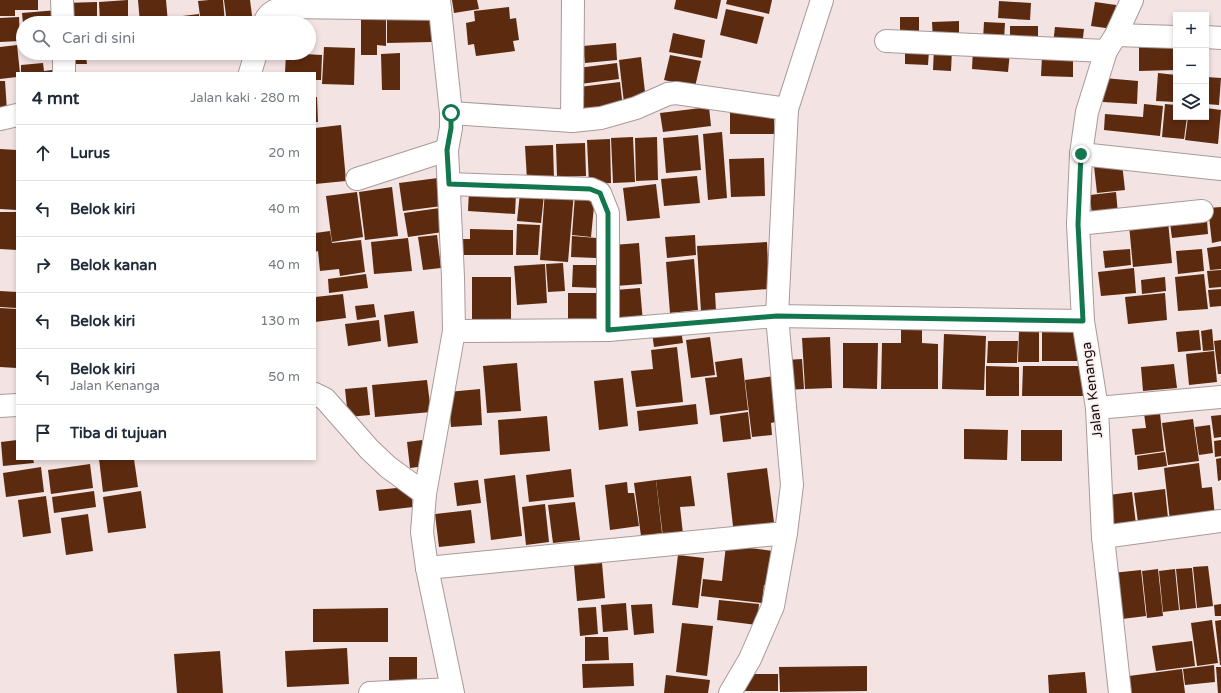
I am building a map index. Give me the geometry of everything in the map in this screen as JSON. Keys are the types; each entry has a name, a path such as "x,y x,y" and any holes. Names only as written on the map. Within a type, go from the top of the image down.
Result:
{"street":[{"path":"62,0 63,16"},
{"path":"572,121 573,0"},
{"path":"730,693 750,659 773,606 786,533 792,485 777,316 787,109 822,0"},
{"name":"Jalan Kenanga","path":"1120,693 1103,537 1096,408 1083,321 1078,224 1081,154 1087,112 1111,43 1132,0"},
{"path":"268,16 277,9 289,7 440,4 451,113 451,128 447,150 454,331 426,494 422,532 427,568 452,691 370,693"},
{"path":"886,41 1111,43 1173,37"},
{"path":"1209,37 1221,38"},
{"path":"64,60 64,72"},
{"path":"250,72 254,60"},
{"path":"451,113 572,121 601,118 636,108 668,94 676,93 787,109"},
{"path":"0,118 16,115"},
{"path":"356,179 447,150"},
{"path":"1081,154 1221,168"},
{"path":"449,184 590,189 600,193 608,213 608,330"},
{"path":"1078,224 1202,211"},
{"path":"454,331 608,330 777,316 1083,321"},
{"path":"316,394 325,399 369,449 388,467 426,494"},
{"path":"1096,408 1221,397"},
{"path":"0,406 16,405"},
{"path":"1103,537 1221,521"},
{"path":"427,568 786,533"}],"building":[{"path":"0,0 38,0 38,10 15,10 15,16 0,16"},
{"path":"128,0 128,16 100,16 99,2"},
{"path":"138,0 166,0 167,16 139,16"},
{"path":"223,0 224,16 200,16 198,1"},
{"path":"224,0 250,0 252,16 226,16"},
{"path":"452,0 477,0 479,9 454,13"},
{"path":"676,0 721,0 717,19 674,9"},
{"path":"727,0 772,0 769,14 726,4"},
{"path":"999,1 1031,3 1030,20 998,18"},
{"path":"97,2 97,16 65,16 64,3"},
{"path":"1095,2 1116,5 1113,29 1091,26"},
{"path":"509,7 510,19 516,18 519,40 513,41 515,51 476,56 474,44 468,45 466,23 475,21 474,11"},
{"path":"726,9 764,17 757,44 720,35"},
{"path":"58,10 58,16 22,16 22,13"},
{"path":"361,12 386,12 386,46 377,45 377,55 361,55"},
{"path":"199,14 199,16 182,16"},
{"path":"431,15 432,42 387,43 387,16"},
{"path":"16,17 16,41 0,42 0,18"},
{"path":"900,17 919,17 919,32 900,32"},
{"path":"959,21 959,40 933,41 932,22"},
{"path":"984,22 1005,23 1004,40 983,40"},
{"path":"1010,26 1038,26 1038,43 1010,42"},
{"path":"1055,27 1084,29 1082,46 1053,44"},
{"path":"673,33 705,40 702,58 669,52"},
{"path":"616,43 617,60 585,63 583,46"},
{"path":"1173,44 1173,70 1139,71 1139,45"},
{"path":"16,45 16,60 19,60 20,72 16,72 16,77 0,79 0,47"},
{"path":"324,47 355,48 354,85 322,84"},
{"path":"934,48 952,49 951,71 933,70"},
{"path":"973,49 1010,52 1008,72 972,69"},
{"path":"905,50 929,50 928,65 905,64"},
{"path":"400,53 400,90 382,90 381,54"},
{"path":"316,55 322,55 321,80 316,80 316,72 285,72 286,60 316,60"},
{"path":"670,55 701,61 695,87 664,80"},
{"path":"1042,56 1073,57 1073,77 1041,76"},
{"path":"641,57 646,101 624,103 619,60"},
{"path":"67,60 86,60 87,64 67,64"},
{"path":"43,63 44,71 60,69 60,72 21,72 21,65"},
{"path":"617,63 619,79 580,84 578,68"},
{"path":"1158,73 1173,75 1173,102 1156,101"},
{"path":"1209,77 1221,78 1219,105 1209,104"},
{"path":"1104,78 1138,81 1137,104 1103,102"},
{"path":"0,81 5,81 7,111 0,112"},
{"path":"620,82 623,108 582,113 579,87"},
{"path":"316,97 317,97 318,122 316,122"},
{"path":"1144,104 1163,106 1160,136 1104,130 1105,114 1143,117"},
{"path":"1165,104 1173,105 1173,120 1187,120 1184,139 1162,137"},
{"path":"709,107 711,126 663,132 660,113"},
{"path":"1209,108 1221,110 1218,144 1185,140 1188,120 1209,120"},
{"path":"730,110 774,110 774,134 730,134"},
{"path":"341,125 346,181 316,184 316,128"},
{"path":"722,132 727,198 708,200 703,134"},
{"path":"698,135 701,170 666,173 663,138"},
{"path":"633,137 635,182 613,183 611,138"},
{"path":"657,137 658,180 636,181 635,138"},
{"path":"610,139 611,183 589,184 587,140"},
{"path":"585,143 586,176 557,177 556,144"},
{"path":"553,145 554,179 527,180 525,146"},
{"path":"0,149 16,150 16,210 0,209"},
{"path":"764,158 765,196 731,197 729,159"},
{"path":"1122,163 1125,190 1097,193 1094,166"},
{"path":"697,176 700,203 664,206 661,179"},
{"path":"438,178 442,206 403,211 399,183"},
{"path":"656,184 660,218 627,221 623,188"},
{"path":"392,187 398,236 365,240 359,192"},
{"path":"469,190 516,194 515,214 468,211"},
{"path":"545,190 574,192 568,262 540,260"},
{"path":"357,192 363,237 332,242 326,196"},
{"path":"1116,192 1118,214 1092,216 1090,195"},
{"path":"520,193 544,195 541,223 517,221"},
{"path":"575,195 595,196 591,237 572,235"},
{"path":"1221,207 1221,241 1212,243 1208,208"},
{"path":"440,208 443,232 408,237 404,213"},
{"path":"0,212 16,212 16,250 0,249"},
{"path":"1207,220 1208,234 1172,238 1170,223"},
{"path":"1168,221 1172,263 1133,267 1129,225"},
{"path":"517,224 540,225 538,255 516,255"},
{"path":"470,229 513,230 513,255 459,255 459,239 470,239"},
{"path":"330,231 332,243 361,240 365,272 340,276 339,269 320,271 318,251 316,252 316,233"},
{"path":"437,235 441,268 423,270 418,237"},
{"path":"695,235 696,255 667,258 665,237"},
{"path":"572,236 597,238 596,258 571,257"},
{"path":"408,238 412,271 374,274 371,242"},
{"path":"767,242 769,289 715,293 716,311 701,312 697,246"},
{"path":"639,243 642,284 616,286 613,245"},
{"path":"1221,246 1221,269 1210,270 1207,248"},
{"path":"1130,249 1131,265 1105,268 1103,251"},
{"path":"1202,249 1204,271 1178,274 1176,251"},
{"path":"694,259 698,310 670,313 666,262"},
{"path":"563,263 565,291 548,292 546,264"},
{"path":"545,264 547,303 517,305 514,266"},
{"path":"573,265 600,265 600,288 572,287"},
{"path":"1134,268 1136,293 1101,296 1098,272"},
{"path":"1221,270 1221,287 1209,288 1207,271"},
{"path":"366,274 368,288 329,293 328,279"},
{"path":"1204,274 1208,309 1178,311 1175,277"},
{"path":"472,277 511,277 511,320 472,319"},
{"path":"1165,277 1166,291 1142,294 1141,280"},
{"path":"640,288 643,322 618,324 615,290"},
{"path":"1221,289 1221,306 1210,307 1208,290"},
{"path":"0,291 16,292 16,308 0,307"},
{"path":"568,293 604,293 605,324 568,324"},
{"path":"1165,293 1167,320 1128,324 1125,297"},
{"path":"343,294 346,318 316,322 316,297"},
{"path":"374,304 376,317 357,320 355,306"},
{"path":"0,308 16,309 16,368 0,367"},
{"path":"414,311 418,343 388,347 384,315"},
{"path":"379,320 381,341 348,346 345,324"},
{"path":"1212,329 1214,350 1203,351 1201,331"},
{"path":"681,330 683,343 654,347 652,333"},
{"path":"901,330 922,330 922,343 938,344 938,389 881,389 882,343 901,343"},
{"path":"1042,330 1078,330 1077,361 1042,361"},
{"path":"1199,330 1201,350 1178,352 1176,332"},
{"path":"1019,331 1039,331 1039,362 1018,362"},
{"path":"944,334 986,336 984,390 942,389"},
{"path":"710,337 715,375 691,378 686,340"},
{"path":"830,337 832,388 805,389 802,338"},
{"path":"1221,340 1221,374 1218,374 1214,341"},
{"path":"988,341 1018,341 1017,363 987,363"},
{"path":"843,343 878,343 877,389 843,388"},
{"path":"677,347 683,402 636,407 631,371 653,369 651,350"},
{"path":"1214,351 1217,382 1189,385 1186,354"},
{"path":"742,358 748,410 710,415 705,378 717,377 715,362"},
{"path":"802,359 804,389 787,390 785,360"},
{"path":"517,363 521,411 487,413 483,366"},
{"path":"1174,364 1177,388 1143,391 1141,367"},
{"path":"986,366 1019,367 1019,396 986,396"},
{"path":"1023,366 1085,366 1085,396 1022,396"},
{"path":"774,376 780,421 771,423 772,435 752,437 745,380"},
{"path":"623,378 628,426 599,430 594,381"},
{"path":"427,380 431,412 375,417 372,385"},
{"path":"367,387 370,415 348,417 345,389"},
{"path":"480,389 482,425 451,427 448,392"},
{"path":"696,404 698,424 639,431 637,411"},
{"path":"1159,404 1164,451 1135,455 1132,429 1146,428 1143,406"},
{"path":"748,412 751,439 723,442 720,416"},
{"path":"1221,415 1221,437 1214,438 1211,416"},
{"path":"547,416 550,451 500,455 498,420"},
{"path":"1193,419 1199,461 1168,465 1162,423"},
{"path":"1210,425 1213,453 1199,455 1195,427"},
{"path":"964,429 1008,430 1007,460 964,459"},
{"path":"1021,430 1062,430 1062,461 1021,461"},
{"path":"16,440 16,460 33,460 34,463 3,466 1,442"},
{"path":"422,440 426,466 410,468 407,442"},
{"path":"1221,440 1221,456 1215,457 1214,441"},
{"path":"1165,452 1167,466 1138,470 1137,456"},
{"path":"1221,458 1221,480 1218,481 1216,459"},
{"path":"99,460 134,460 138,487 103,492"},
{"path":"1199,463 1202,488 1212,487 1215,516 1170,521 1164,468"},
{"path":"90,464 93,488 51,494 48,470"},
{"path":"41,467 44,492 6,497 3,473"},
{"path":"767,468 775,530 734,535 727,473"},
{"path":"571,469 574,497 529,502 526,475"},
{"path":"515,475 522,536 491,540 484,479"},
{"path":"691,476 695,506 680,507 683,534 663,537 656,480"},
{"path":"478,480 481,503 457,506 454,483"},
{"path":"656,480 662,533 641,536 634,483"},
{"path":"627,482 628,493 634,493 639,526 610,530 605,485"},
{"path":"407,487 411,491 413,507 379,511 376,490"},
{"path":"1165,489 1168,518 1138,522 1134,493"},
{"path":"94,491 96,507 54,513 52,497"},
{"path":"141,491 146,528 108,533 103,497"},
{"path":"1132,492 1136,524 1113,527 1109,495"},
{"path":"46,496 51,533 23,537 18,500"},
{"path":"575,502 580,540 553,543 548,505"},
{"path":"545,504 549,542 526,545 522,507"},
{"path":"471,510 475,543 439,547 435,514"},
{"path":"88,514 93,551 66,555 61,518"},
{"path":"726,545 773,551 769,586 764,585 762,603 701,596 703,579 722,581"},
{"path":"678,555 704,558 698,608 672,605"},
{"path":"602,563 605,598 577,601 574,565"},
{"path":"1208,566 1213,606 1197,608 1193,567"},
{"path":"1192,568 1196,608 1180,610 1176,569"},
{"path":"1158,569 1163,616 1147,618 1142,571"},
{"path":"1175,569 1179,610 1163,612 1159,571"},
{"path":"1141,570 1146,616 1122,619 1112,573"},
{"path":"719,600 759,604 757,625 717,620"},
{"path":"626,603 628,630 603,632 601,605"},
{"path":"652,604 654,633 634,635 631,605"},
{"path":"1221,604 1221,616 1215,616 1214,605"},
{"path":"596,607 598,634 580,636 578,608"},
{"path":"388,608 388,642 313,642 313,609"},
{"path":"1212,620 1218,663 1197,666 1191,623"},
{"path":"1221,620 1221,665 1220,665 1215,621"},
{"path":"682,623 713,626 707,676 676,672"},
{"path":"585,637 608,637 609,660 585,661"},
{"path":"1192,641 1195,666 1156,671 1152,646"},
{"path":"347,648 349,684 287,687 285,651"},
{"path":"220,651 223,693 177,693 174,654"},
{"path":"389,657 417,657 417,689 389,689"},
{"path":"633,663 634,686 583,688 582,664"},
{"path":"1214,665 1215,682 1185,685 1183,669"},
{"path":"867,666 867,691 780,692 779,667"},
{"path":"1216,667 1221,667 1221,693 1218,693"},
{"path":"1182,669 1185,693 1131,693 1129,676"},
{"path":"1085,672 1087,693 1049,693 1048,675"},
{"path":"745,674 778,674 778,691 745,691"},
{"path":"666,675 710,680 708,693 664,693"}],"route":[{"path":"451,113 451,128 447,150 449,184 590,189 600,193 605,201 608,213 608,330 777,316 1083,321 1078,224 1081,154"}]}
